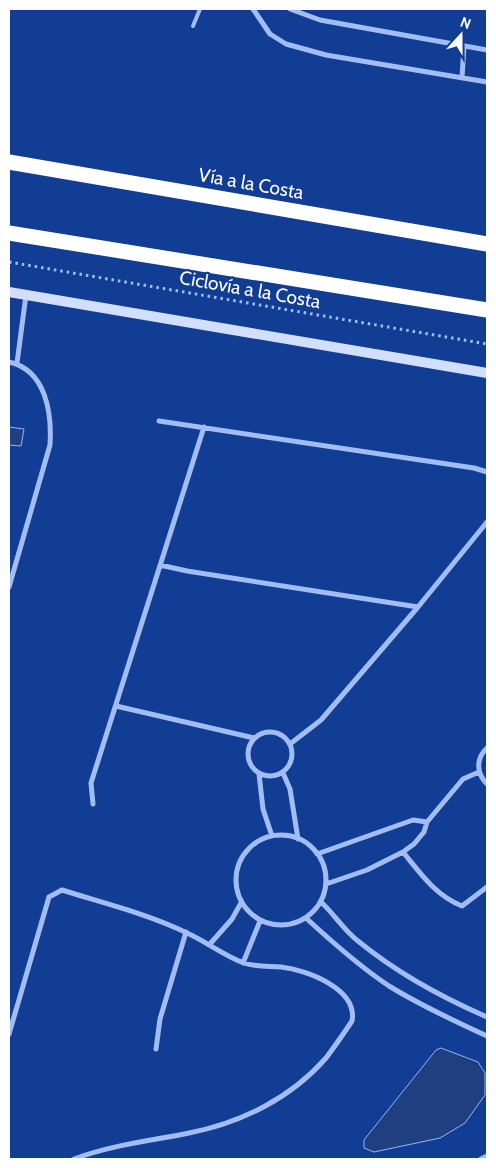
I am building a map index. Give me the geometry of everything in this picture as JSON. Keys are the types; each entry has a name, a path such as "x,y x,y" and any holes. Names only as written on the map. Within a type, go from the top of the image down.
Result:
{"highway":[{"name":"Vía a la Costa","path":"9,162 487,244"},
{"path":"9,233 487,310"}],"street":[{"path":"253,9 270,34 286,44 326,55 487,82"},
{"path":"290,9 320,20 487,50"},
{"path":"462,78 464,46"},
{"path":"9,292 487,373"},
{"path":"17,364 26,295"},
{"path":"9,362 17,364 26,370 41,387 48,404 52,425 50,445 9,587"},
{"path":"159,421 474,468 487,472"},
{"path":"93,804 91,783 204,427"},
{"path":"290,744 321,720 418,607 487,522"},
{"path":"160,564 188,571 418,607"},
{"path":"116,706 254,738"},
{"path":"273,732 283,736 290,744 292,759 289,767 283,773 267,777 259,774 251,767 247,758 248,747 254,738 263,733 273,732"},
{"path":"487,748 480,757 479,772 487,784"},
{"path":"326,884 367,870 403,852 414,844 424,832 427,822 463,779 479,772"},
{"path":"283,773 290,789 298,839"},
{"path":"259,774 262,808 272,836"},
{"path":"318,854 413,820 427,822"},
{"path":"285,835 298,839 309,845 318,854 326,874 326,884 321,902 306,918 296,923 283,926 271,925 249,913 241,903 236,890 235,876 239,862 247,850 258,841 272,836 285,835"},
{"path":"403,852 427,882 448,900 462,906 487,887"},
{"path":"9,1034 50,898 56,892 62,890 186,932 244,963 254,966 282,967 309,974 330,984 350,1001 354,1013 352,1021 325,1058 285,1095 242,1118 191,1133 97,1151 74,1159"},
{"path":"321,902 356,940 391,966 447,1000 487,1017"},
{"path":"210,944 232,918 241,903"},
{"path":"306,918 344,953 389,985 449,1019 487,1036"},
{"path":"244,963 260,920"},
{"path":"156,1049 160,1019 186,932"},
{"path":"480,1159 487,1156"}],"lane":[{"path":"193,26 200,9"}],"path":[{"name":"Ciclovía a la Costa","path":"9,262 487,344"}],"water":[{"path":"9,427 24,429 21,446 9,445"},
{"path":"441,1048 478,1062 485,1073 485,1095 465,1123 440,1138 374,1152 364,1148 364,1140 436,1050"}]}
